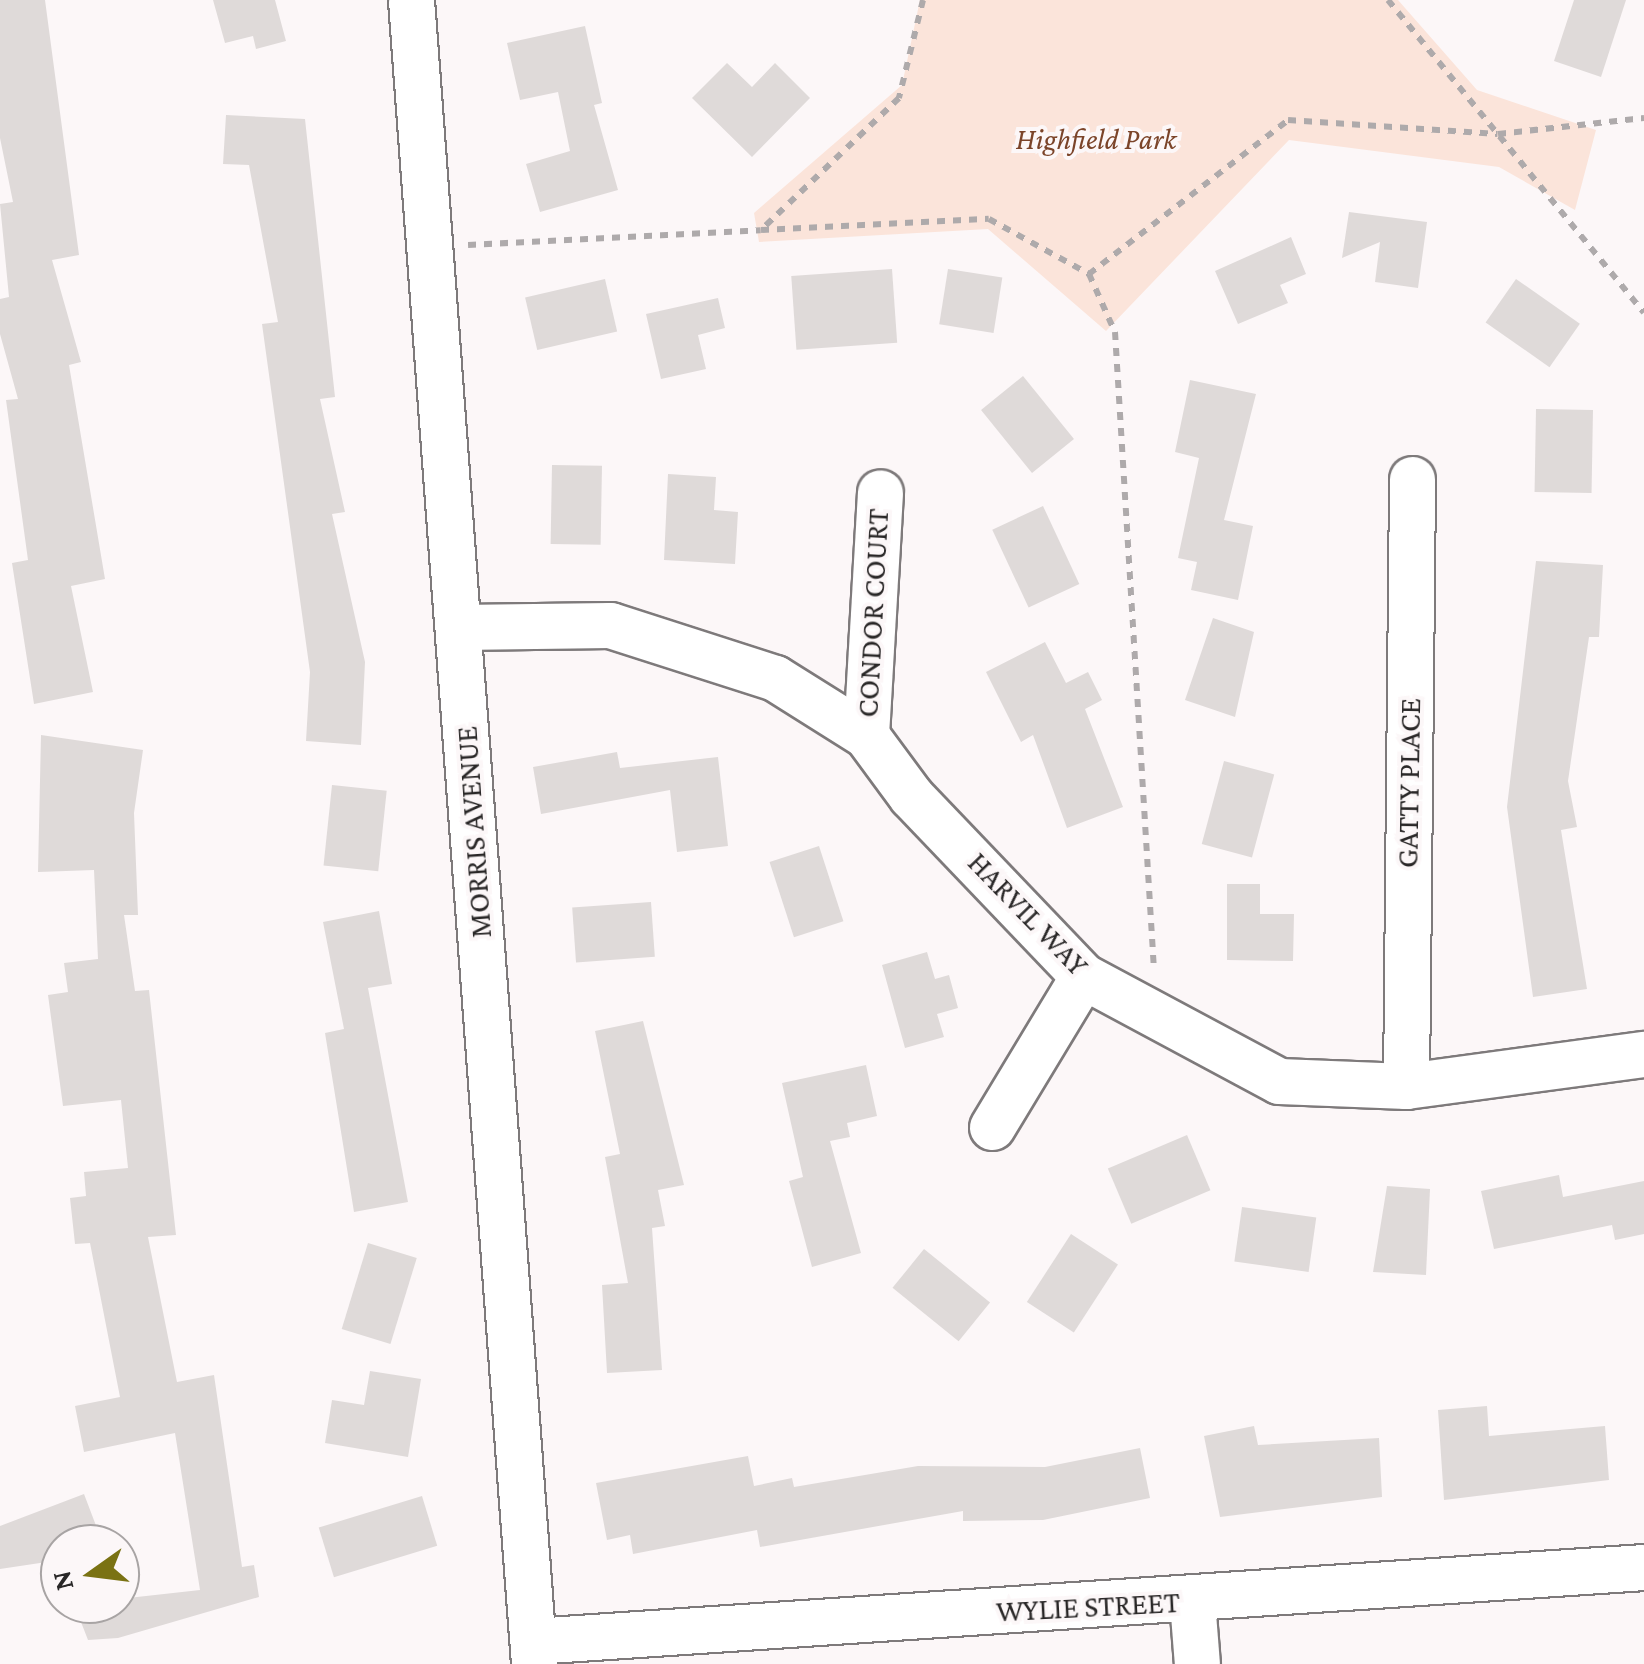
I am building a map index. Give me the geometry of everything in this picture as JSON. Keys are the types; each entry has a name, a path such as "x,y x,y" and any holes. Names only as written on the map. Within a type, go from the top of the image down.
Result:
{"street":[{"name":"MORRIS AVENUE","path":"411,0 533,1652"},
{"name":"GATTY PLACE","path":"1406,1086 1412,479"},
{"name":"CONDOR COURT","path":"866,734 880,492"},
{"name":"HARVIL WAY","path":"460,627 610,626 775,678 866,734 911,796 1083,976 1157,1020 1279,1081 1406,1086 1644,1054"},
{"path":"992,1127 1083,976"},
{"name":"WYLIE STREET","path":"533,1652 1644,1567"},
{"path":"1192,1601 1197,1664"}],"path":[{"path":"761,230 899,98 923,0"},
{"path":"1388,0 1644,313"},
{"path":"1088,274 1288,120 1498,134 1644,118"},
{"path":"430,247 989,218 1088,274 1115,332 1157,1020"}],"green space":[{"name":"Highfield Park","path":"920,0 1398,0 1477,90 1596,130 1575,210 1499,167 1289,140 1106,331 988,229 759,242 754,213 902,85"}],"building":[{"path":"0,0 45,0 79,255 52,260 81,362 69,365 105,579 71,586 93,692 34,704 12,563 28,560 6,400 18,399 0,334 0,299 9,297 0,204 13,202 0,138"},
{"path":"213,0 275,0 286,41 256,49 253,36 225,43"},
{"path":"1574,0 1626,0 1601,77 1554,61"},
{"path":"585,26 602,103 594,105 618,190 540,212 526,164 570,151 558,92 520,100 507,43"},
{"path":"727,63 752,87 775,63 810,98 752,157 692,98"},
{"path":"226,115 305,119 335,397 320,399 345,512 332,514 365,662 361,745 306,741 310,672 262,324 278,322 249,165 223,164"},
{"path":"1349,212 1427,222 1418,288 1375,282 1380,242 1342,258"},
{"path":"1291,237 1306,274 1280,285 1288,303 1238,324 1215,271"},
{"path":"892,269 897,343 796,350 791,276"},
{"path":"948,269 1002,278 994,333 939,324"},
{"path":"605,279 617,332 537,350 525,297"},
{"path":"1516,279 1580,324 1549,367 1486,322"},
{"path":"718,298 725,328 698,335 706,369 661,379 646,314"},
{"path":"1023,376 1074,439 1032,473 981,410"},
{"path":"1190,380 1256,394 1224,520 1253,526 1238,600 1191,590 1197,562 1178,558 1199,458 1175,452"},
{"path":"1536,409 1593,410 1592,493 1535,492"},
{"path":"552,465 602,466 601,545 551,544"},
{"path":"668,474 716,477 714,510 738,512 735,564 664,560"},
{"path":"1043,506 1079,584 1029,608 992,530"},
{"path":"1536,561 1603,565 1599,637 1589,637 1568,781 1577,827 1561,830 1587,989 1533,997 1507,807"},
{"path":"1213,618 1254,632 1235,717 1185,700"},
{"path":"1045,642 1066,683 1088,672 1102,700 1085,709 1123,807 1067,828 1033,735 1021,742 986,672"},
{"path":"41,735 143,750 134,813 138,915 124,915 135,991 149,990 176,1235 148,1237 177,1382 214,1375 242,1567 254,1565 259,1597 118,1638 88,1640 82,1624 140,1624 140,1597 200,1590 175,1433 84,1452 75,1406 120,1397 90,1243 75,1244 70,1198 86,1196 84,1172 128,1168 121,1100 63,1106 48,995 68,992 64,963 98,959 94,870 38,872"},
{"path":"617,752 620,768 718,757 728,846 677,852 670,790 541,814 533,767"},
{"path":"1224,761 1274,774 1252,858 1202,844"},
{"path":"332,785 387,791 378,871 324,866"},
{"path":"819,846 843,921 794,937 770,862"},
{"path":"1227,884 1260,884 1260,914 1294,914 1293,961 1227,960"},
{"path":"651,902 655,957 576,962 572,908"},
{"path":"379,911 392,984 368,988 408,1202 354,1212 325,1033 344,1029 323,922"},
{"path":"927,952 935,979 949,975 958,1008 937,1014 944,1037 905,1048 882,965"},
{"path":"643,1021 684,1185 658,1190 665,1226 652,1228 662,1370 607,1373 602,1285 628,1283 605,1157 620,1154 595,1031"},
{"path":"866,1065 877,1116 847,1123 850,1137 830,1141 861,1253 812,1267 789,1181 803,1177 782,1083"},
{"path":"1187,1135 1210,1190 1131,1224 1108,1169"},
{"path":"1559,1175 1563,1197 1644,1181 1644,1234 1615,1240 1612,1225 1494,1249 1481,1191"},
{"path":"1387,1186 1430,1189 1426,1275 1373,1272"},
{"path":"1242,1207 1316,1217 1309,1272 1234,1261"},
{"path":"1071,1234 1118,1264 1074,1332 1027,1302"},
{"path":"368,1243 417,1258 390,1344 342,1329"},
{"path":"924,1249 990,1302 959,1341 893,1288"},
{"path":"370,1371 421,1379 408,1457 325,1443 332,1400 364,1405"},
{"path":"1487,1406 1489,1436 1605,1426 1609,1480 1444,1500 1438,1410"},
{"path":"1254,1426 1258,1445 1379,1438 1382,1497 1220,1517 1204,1436"},
{"path":"1140,1448 1150,1498 1043,1520 963,1521 963,1511 760,1547 757,1530 633,1554 630,1535 607,1540 596,1483 748,1456 754,1486 792,1478 794,1487 918,1466 1045,1467"},
{"path":"84,1494 95,1524 40,1524 40,1563 0,1569 0,1526"},
{"path":"422,1496 437,1546 334,1577 319,1528"}]}
